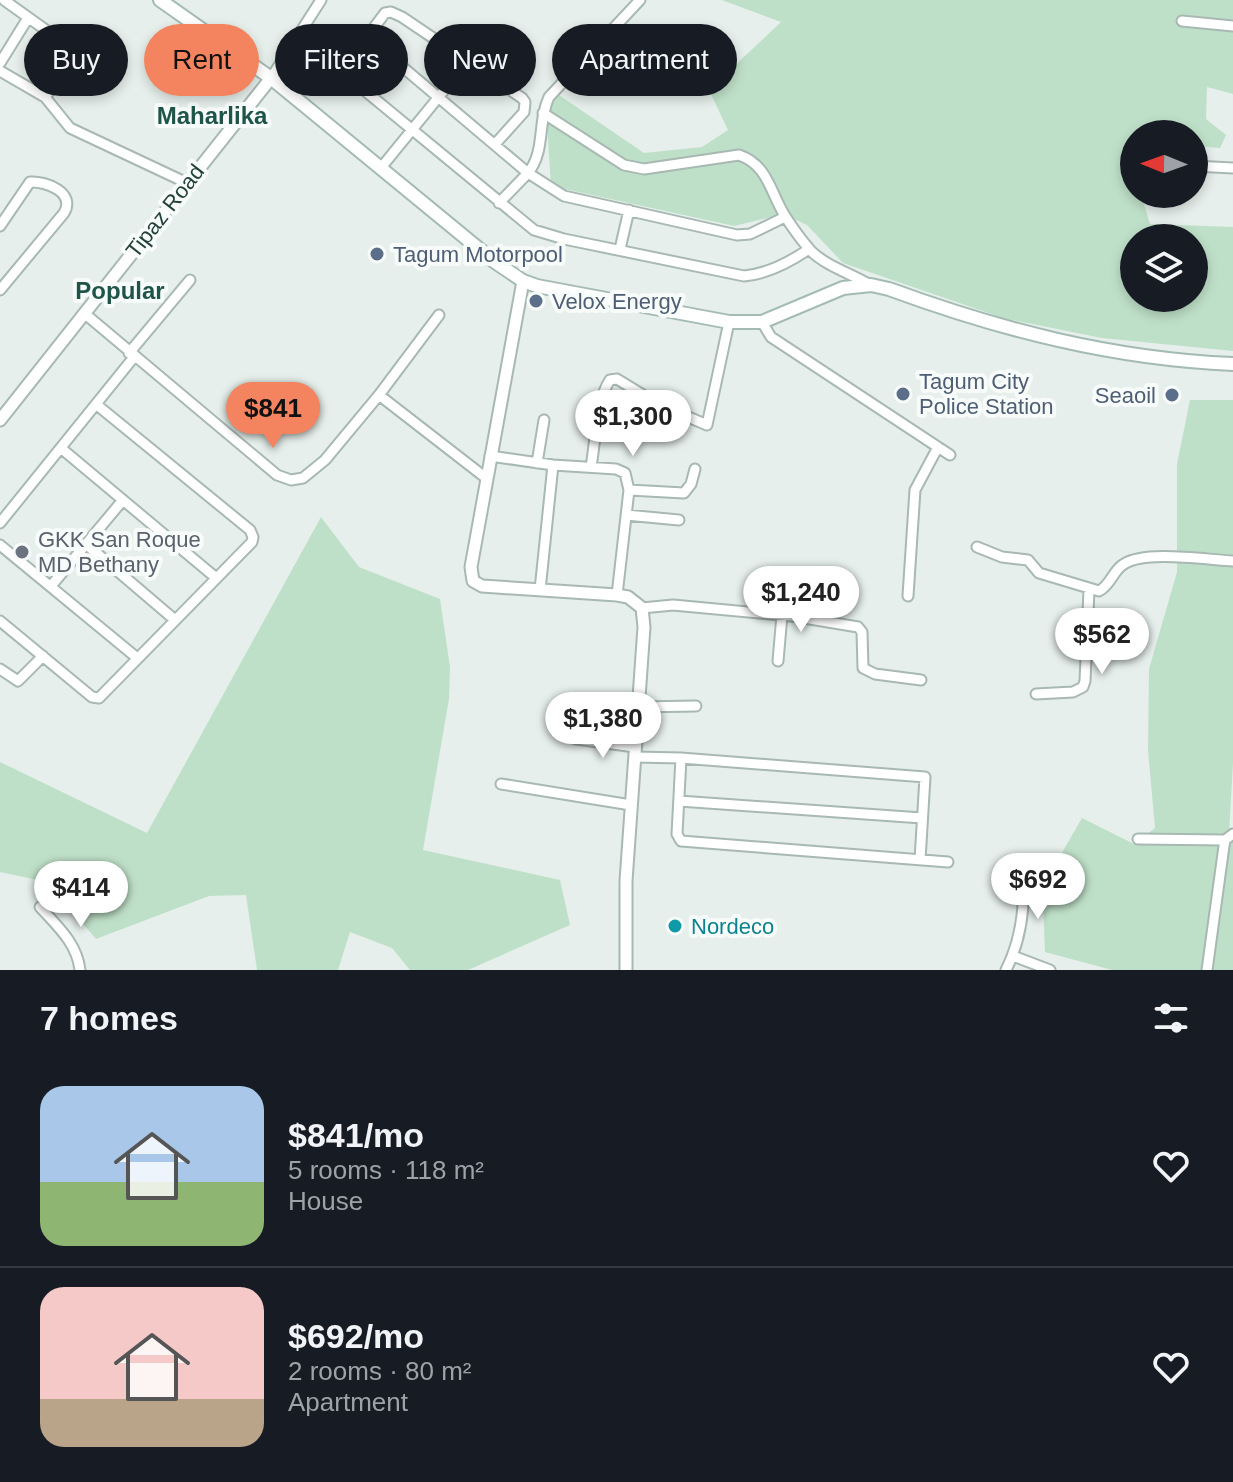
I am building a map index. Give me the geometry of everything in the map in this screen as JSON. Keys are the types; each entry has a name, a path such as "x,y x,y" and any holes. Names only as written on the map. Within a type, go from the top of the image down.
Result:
{"main road":[{"path":"160,0 271,78 495,262 523,281 729,322 762,322 843,288 871,285 999,327 1073,344 1177,361 1233,364"}],"street":[{"path":"4,0 37,24"},
{"path":"271,78 321,0"},
{"path":"499,203 528,173 538,156 543,113 549,97 640,0"},
{"path":"376,24 382,16 391,12 424,33"},
{"path":"0,63 4,46 28,18"},
{"path":"1182,21 1233,26"},
{"path":"0,71 45,97 70,128 187,183"},
{"path":"408,71 528,173 564,196 744,235 785,217"},
{"name":"Tipaz Road","path":"0,420 4,406 84,313 271,78"},
{"path":"373,96 499,203 544,235 744,276 796,258 809,249"},
{"path":"496,143 524,112 525,102 517,96"},
{"path":"380,169 440,97"},
{"path":"543,113 624,165 644,169 739,155 752,159 762,168 785,217 809,249 871,285"},
{"path":"1208,167 1233,168"},
{"path":"0,226 30,182 41,182 65,194 68,199 69,206 64,213 0,290"},
{"path":"620,249 629,210"},
{"path":"0,523 97,405 190,280"},
{"path":"523,281 471,567 473,581 482,586 617,595 628,597 642,608 673,605 782,615 858,627 862,632 861,663 867,671 921,680"},
{"path":"84,313 277,475 291,480 314,471 379,395 439,315"},
{"path":"591,467 601,405 610,380 617,379 658,404 707,425 729,322"},
{"path":"762,322 771,337 950,455"},
{"path":"379,395 486,478"},
{"path":"0,621 95,698 102,695 252,542 253,533 97,405"},
{"path":"537,463 544,420"},
{"path":"908,596 915,490 938,447"},
{"path":"62,449 215,577"},
{"path":"490,456 622,470 628,479 629,490 617,595"},
{"path":"540,590 553,465"},
{"path":"629,490 684,493 691,484 695,469"},
{"path":"51,586 123,500"},
{"path":"626,515 679,520"},
{"path":"0,545 136,657"},
{"path":"87,545 175,620"},
{"path":"977,547 1002,557 1028,560 1039,573 1089,590 1103,590 1120,566 1140,559 1233,561"},
{"path":"1036,694 1073,692 1083,687 1089,590"},
{"path":"626,970 625,907 644,627 642,608"},
{"path":"778,661 782,615"},
{"path":"0,669 18,681 43,656"},
{"path":"638,707 696,706"},
{"path":"576,739 681,758 925,777 920,860"},
{"path":"681,758 677,834 678,839 687,843 948,862"},
{"path":"501,784 631,805"},
{"path":"679,801 922,818"},
{"path":"1138,839 1229,837 1207,970"},
{"path":"1006,970 1013,956 1024,908 1022,863"},
{"path":"40,907 71,942 80,970"},
{"path":"1013,956 1050,970"}],"green space":[{"path":"722,0 1233,0 1233,94 1207,87 1207,120 1120,120 1120,208 1145,208 1150,224 1120,224 1120,312 1208,312 1208,226 1233,227 1233,351 1102,338 1003,318 843,263 807,225 783,214 734,226 551,186 547,122 555,96 560,96 644,153 702,147 728,130 712,96 737,96 737,64 781,22"},
{"path":"1208,121 1226,135 1220,148 1208,147"},
{"path":"1190,400 1233,400 1233,763 1229,834 1233,841 1233,970 1112,970 1045,952 1043,901 1064,849 1082,818 1134,844 1155,828 1148,750 1149,669 1177,572 1177,464"},
{"path":"321,517 359,567 440,599 450,667 449,699 423,850 560,880 570,925 468,970 410,970 392,948 350,932 338,970 257,970 246,895 209,896 96,939 47,882 0,872 0,762 147,833"}],"place":[{"name":"Tagum Motorpool","path":"377,254"},
{"name":"Velox Energy","path":"536,301"},
{"name":"Tagum City Police Station","path":"903,394"},
{"name":"Seaoil","path":"1172,395"},
{"name":"GKK San Roque MD Bethany","path":"22,552"},
{"name":"Nordeco","path":"675,926"}],"district":[{"name":"Maharlika","path":"212,115"},
{"name":"Popular","path":"120,290"}]}
